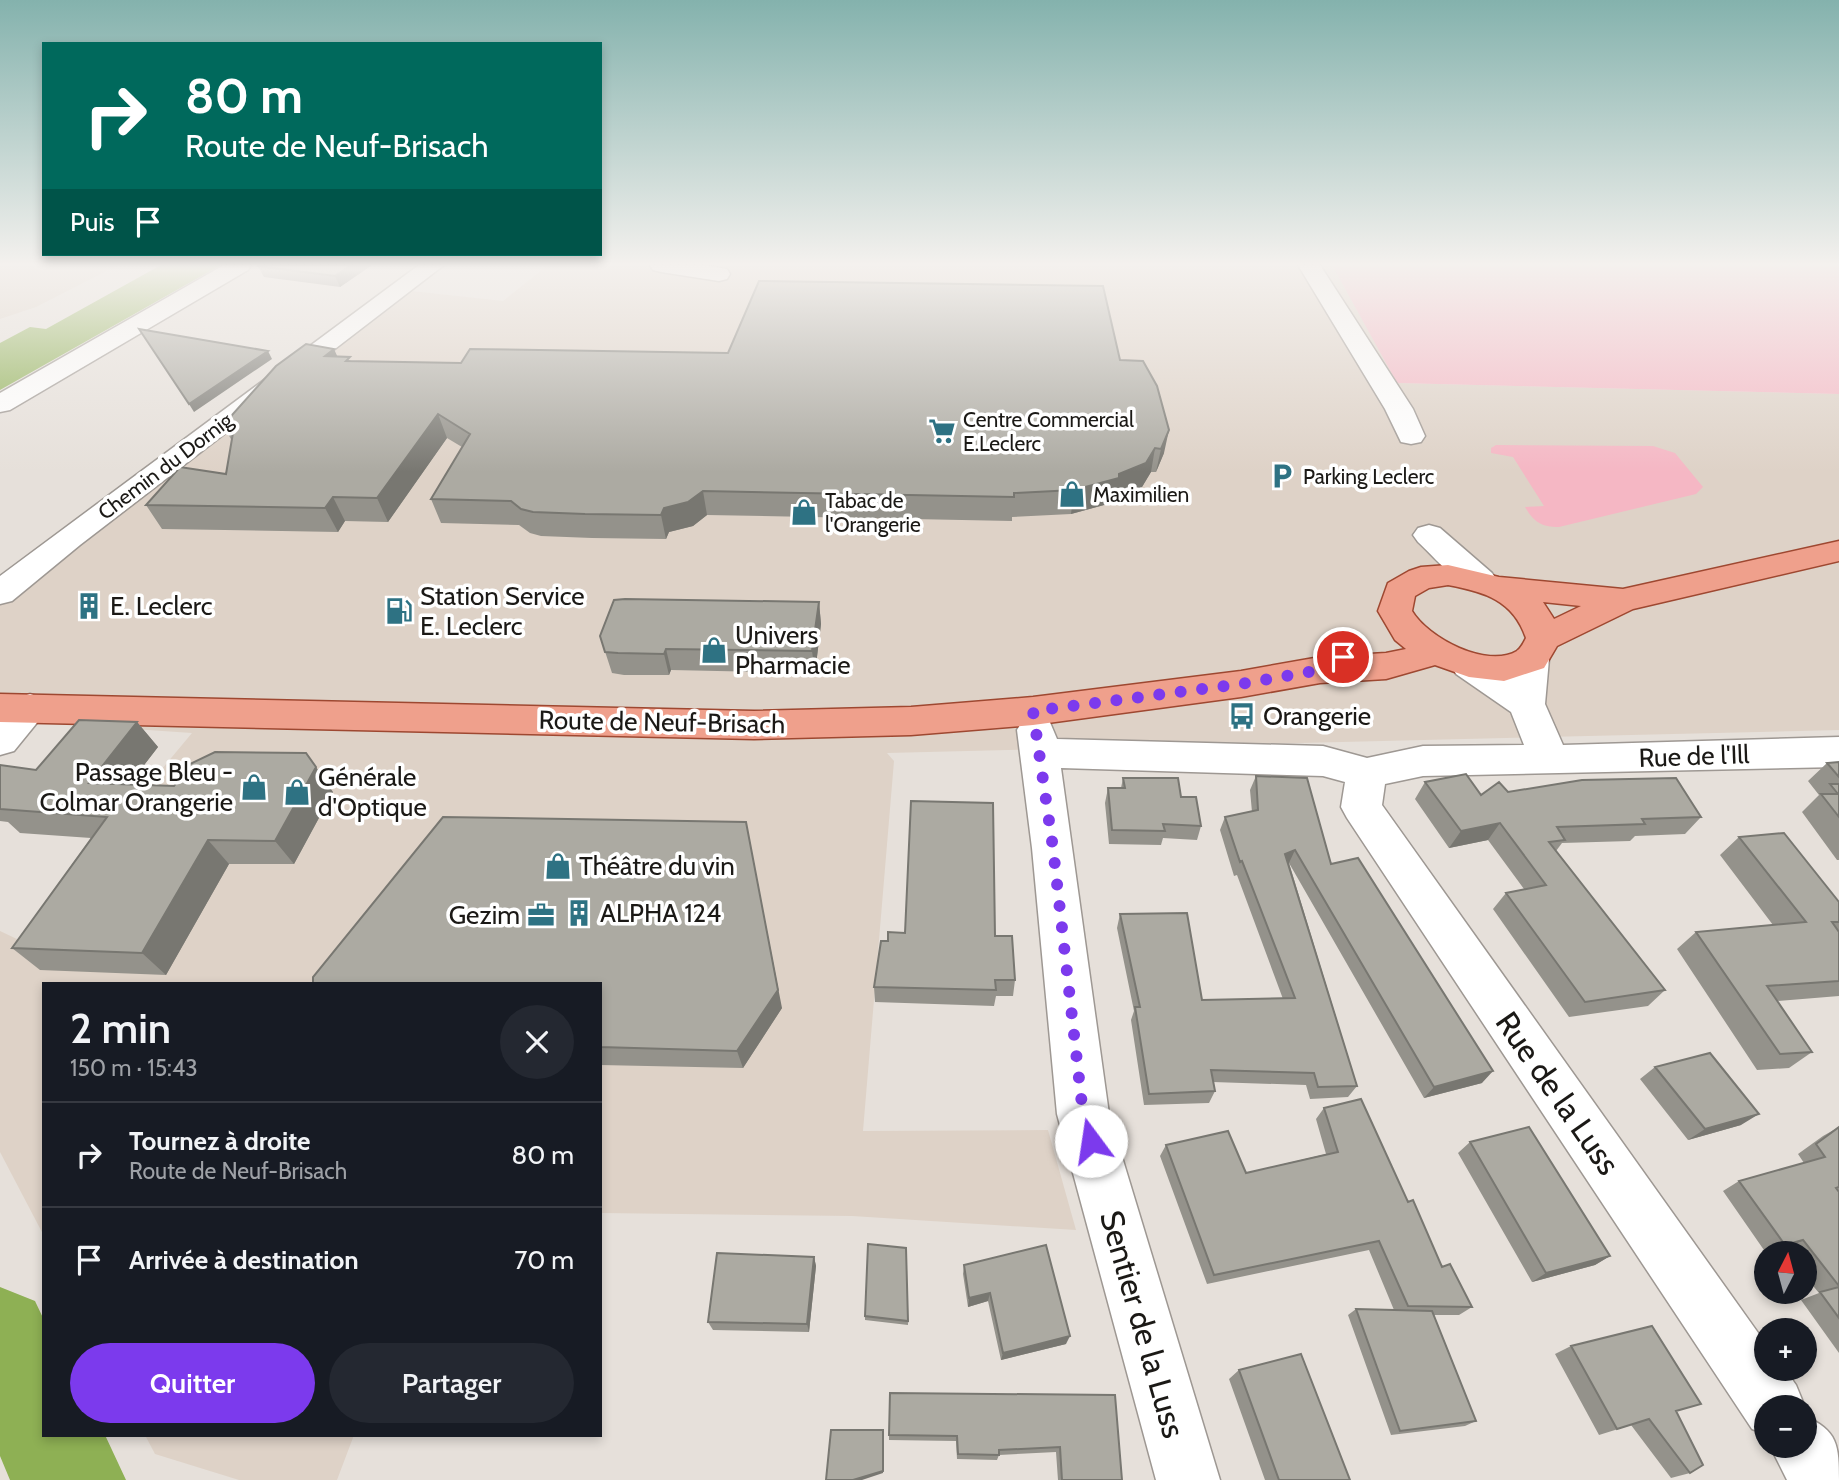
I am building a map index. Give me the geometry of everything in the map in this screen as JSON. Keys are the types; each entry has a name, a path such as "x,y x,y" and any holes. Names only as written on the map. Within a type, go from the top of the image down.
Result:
{"main road":[{"path":"1395,611 1407,632 1432,651 1469,665 1504,668 1623,600 1839,551"},
{"name":"Route de Neuf-Brisach","path":"1320,670 1366,645 1395,611 1400,591 1421,578 1448,575 1489,584"},
{"path":"1489,584 1623,600"},
{"path":"1489,584 1532,610 1538,649"},
{"name":"Route de Neuf-Brisach","path":"15,708 754,724 911,721 1036,732 1232,685 1320,670 1386,666 1420,658 1432,651"}],"street":[{"path":"0,404 121,334"},
{"name":"Chemin du Dornig","path":"0,593 341,334"},
{"path":"1352,334 1399,409 1411,436"},
{"path":"1526,704 1538,649"},
{"path":"1469,665 1526,704 1550,760"},
{"path":"0,741 15,708"},
{"path":"1036,732 1323,761 1367,773"},
{"name":"Sentier de la Luss","path":"1036,732 1053,848 1083,1114 1188,1480"},
{"name":"Rue de l'Ill","path":"1367,773 1423,761 1839,752"},
{"name":"Rue de la Luss","path":"1367,773 1361,807 1766,1395"},
{"path":"1809,1458 1824,1480"}],"shaded area":[{"path":"17,334 99,334 0,390 0,343"},
{"path":"333,334 1371,334 1398,383 1839,394 1839,730 887,753 894,761 863,1131 1048,1130 1076,1230 852,1216 602,1213 602,982 42,982 42,1232 0,1152 0,931 19,940 192,733 0,720 0,586"},
{"path":"1370,334 1839,334 1839,394 1397,383"},
{"path":"1496,445 1653,446 1675,453 1703,487 1696,494 1559,527 1547,526 1535,520 1525,507 1544,506 1513,457 1491,453 1491,448"},
{"path":"146,1437 353,1437 337,1480 239,1480 155,1454"}],"building":[{"path":"142,334 169,334 268,351 189,404"},
{"path":"736,334 1114,334 1120,360 1143,361 1157,386 1169,430 1161,449 1155,448 1146,463 1119,474 1119,478 1074,490 1014,493 1014,497 703,491 688,502 664,508 661,515 585,514 533,512 521,509 511,501 431,499 470,434 438,414 377,498 333,497 325,508 146,505 180,467 226,474 234,427 223,425 276,366 306,344 334,349 325,356 350,357 346,361 461,363 470,349 728,353"},
{"path":"614,600 819,602 812,651 666,649 664,654 605,652 600,636"},
{"path":"79,720 137,722 89,783 174,786 190,764 215,752 306,753 316,767 275,841 208,840 142,953 12,948 107,817 0,809 0,765 36,770"},
{"path":"1839,762 1839,777 1827,763"},
{"path":"1466,774 1481,795 1499,782 1508,792 1582,780 1676,778 1701,817 1642,819 1645,824 1557,827 1565,840 1549,842 1665,990 1585,1002 1506,893 1546,885 1500,823 1461,831 1425,782"},
{"path":"1256,776 1307,778 1331,864 1358,858 1493,1071 1434,1087 1295,850 1285,854 1357,1086 1318,1087 1314,1073 1211,1070 1215,1091 1149,1094 1135,1007 1140,1007 1120,914 1187,913 1202,1000 1295,998 1242,861 1240,862 1225,817 1258,810"},
{"path":"1123,778 1178,778 1181,797 1196,797 1201,826 1163,824 1165,831 1112,830 1108,788 1125,788"},
{"path":"1830,784 1839,784 1839,817 1821,794 1838,794"},
{"path":"911,801 993,803 995,936 1012,936 1015,980 995,980 996,990 874,987 881,941 888,941 888,932 905,933"},
{"name":"ALPHA 124","path":"443,817 746,822 778,990 737,1051 602,1047 602,982 313,982 313,977"},
{"path":"1784,833 1839,902 1839,922 1832,922 1839,932 1839,981 1767,986 1812,1052 1780,1054 1696,932 1806,922 1739,837"},
{"path":"1710,1053 1759,1114 1705,1129 1655,1067"},
{"path":"1361,1099 1408,1202 1413,1200 1442,1267 1450,1264 1472,1307 1408,1306 1379,1241 1214,1275 1166,1145 1228,1131 1246,1173 1338,1152 1324,1108"},
{"path":"1529,1127 1610,1256 1546,1273 1470,1142"},
{"path":"1839,1127 1839,1187 1836,1188 1839,1192 1839,1286 1817,1258 1817,1241 1782,1241 1739,1181 1825,1157 1816,1144"},
{"path":"868,1244 906,1248 908,1321 865,1316"},
{"path":"1046,1245 1070,1336 1003,1353 990,1293 969,1298 964,1265"},
{"path":"717,1253 814,1257 807,1324 708,1322"},
{"path":"1839,1287 1839,1318 1820,1292"},
{"path":"1356,1309 1432,1311 1476,1421 1400,1431"},
{"path":"1652,1326 1701,1404 1676,1411 1703,1465 1690,1473 1649,1419 1617,1429 1571,1346"},
{"path":"1301,1354 1350,1480 1279,1480 1239,1370"},
{"path":"890,1393 1115,1395 1122,1480 1062,1480 1060,1447 999,1450 999,1455 958,1454 957,1436 889,1435"},
{"path":"831,1430 883,1430 883,1471 853,1480 826,1480"}],"waterway":[{"path":"0,1336 42,1432"},
{"path":"44,1437 73,1480"}],"place":[{"name":"Centre Commercial E.Leclerc","path":"942,431"},
{"name":"Parking Leclerc","path":"1282,476"},
{"name":"Maximilien","path":"1072,494"},
{"name":"Tabac de l'Orangerie","path":"804,512"},
{"name":"E. Leclerc","path":"89,606"},
{"name":"Station Service E. Leclerc","path":"399,611"},
{"name":"Univers Pharmacie","path":"714,650"},
{"name":"Orangerie","path":"1242,716"},
{"name":"Passage Bleu - Colmar Orangerie","path":"254,787"},
{"name":"Générale d'Optique","path":"297,792"},
{"name":"Théâtre du vin","path":"558,866"},
{"name":"ALPHA 124","path":"579,913"},
{"name":"Gezim","path":"541,915"}],"route":[{"path":"1091,1141 1083,1114 1053,848 1033,711 1241,684 1320,670 1343,657"}]}
